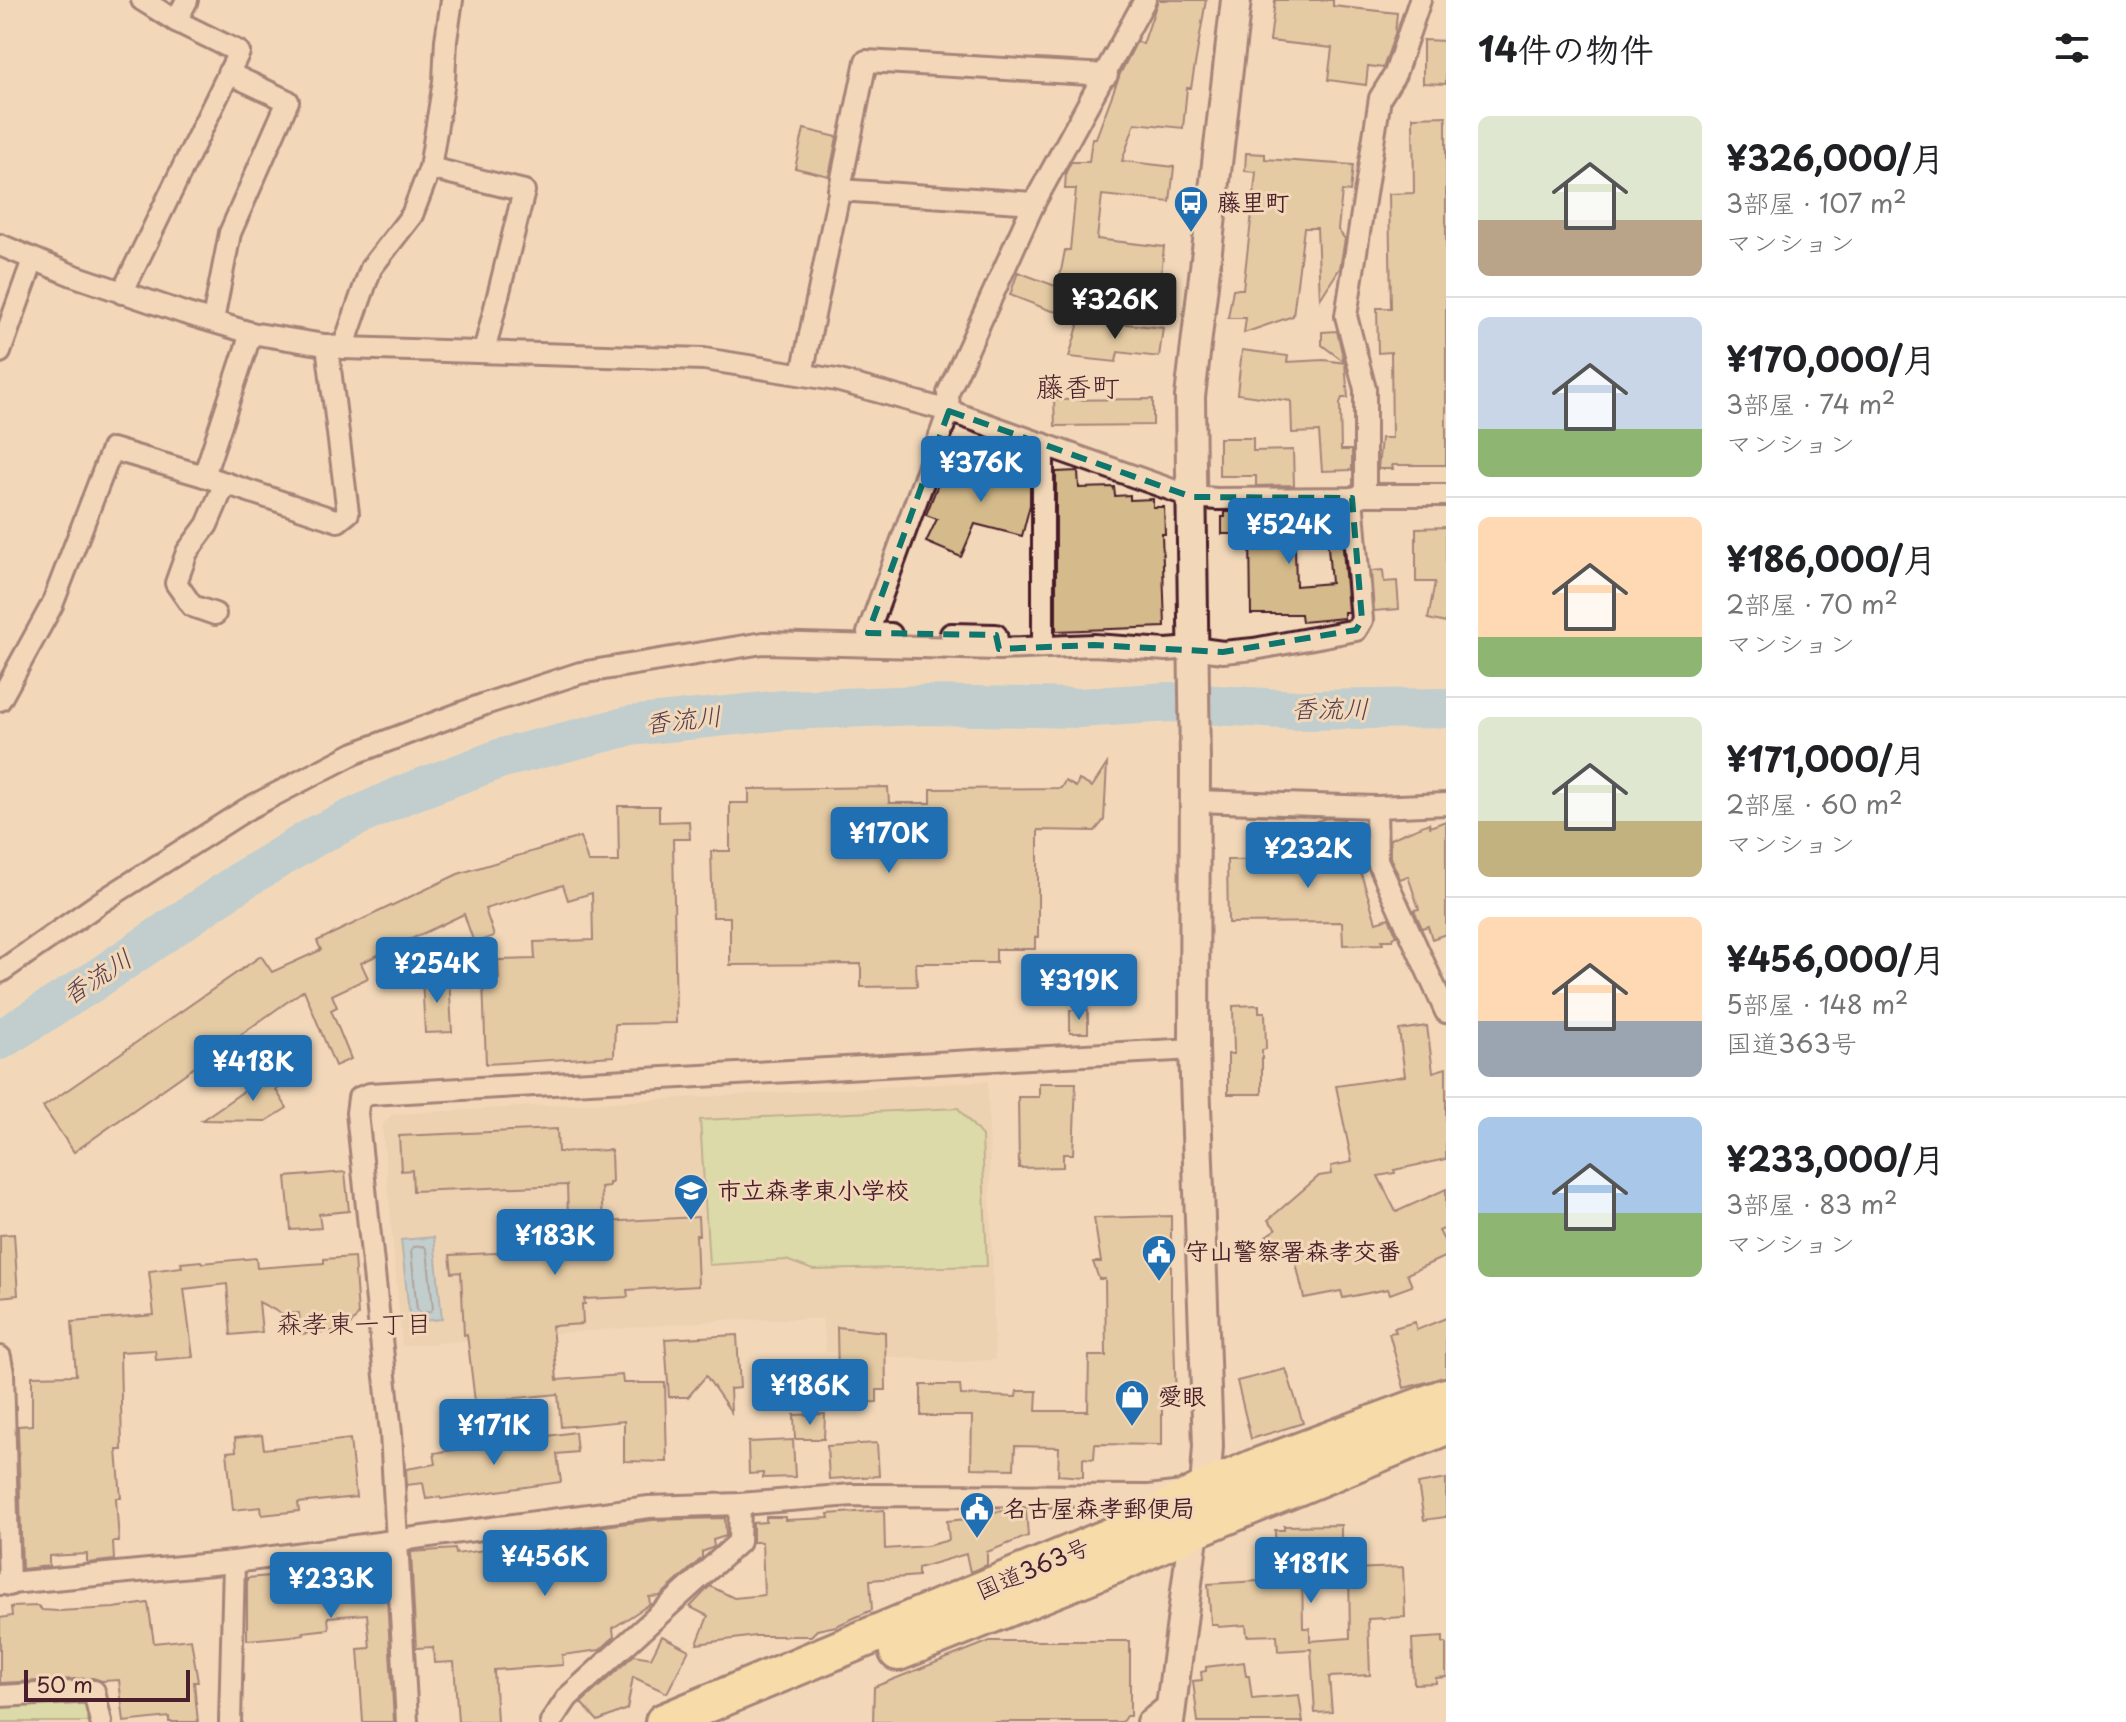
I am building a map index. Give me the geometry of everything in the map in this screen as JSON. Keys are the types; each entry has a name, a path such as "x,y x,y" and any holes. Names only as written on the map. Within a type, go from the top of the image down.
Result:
{"highway":[{"name":"国道363号","path":"664,1722 1129,1529 1205,1489 1446,1397"},
{"name":"国道363号","path":"722,1722 1129,1559 1194,1529 1446,1426"}],"street":[{"path":"122,293 239,52 176,21 142,0"},
{"path":"176,21 187,0"},
{"path":"0,700 52,605 112,449 338,521 348,513 335,347 371,268 412,215 430,168 444,81 452,0"},
{"path":"999,649 996,635 868,633 949,411 948,393 1034,203 1107,75 1145,0"},
{"path":"1147,1722 1170,1713 1194,1529 1205,1489 1208,1446 1194,1049 1195,764 1190,397 1236,0"},
{"path":"0,972 101,902 247,809 341,760 485,704 580,673 763,643 999,649 1094,645 1193,654 1254,649 1356,630 1362,620 1358,497 1365,389 1346,316 1380,98 1395,74 1420,0"},
{"path":"802,374 866,61 1107,75"},
{"path":"213,320 230,233 288,101 228,73"},
{"path":"430,168 524,191 484,352"},
{"path":"839,190 1034,203"},
{"path":"0,245 122,293 251,333 335,347 704,359 836,380 949,411 1192,497 1446,495"},
{"path":"0,352 33,260"},
{"path":"204,476 251,333"},
{"path":"1043,444 1043,646"},
{"path":"215,614 192,606 176,583 187,552 207,525 225,483"},
{"path":"1194,801 1376,807 1446,804"},
{"path":"1376,807 1377,860 1446,1012"},
{"path":"407,1722 391,1433 357,1113 359,1098 370,1094 1194,1049"},
{"path":"0,1357 3,1373 4,1584 234,1562 649,1507 852,1495 1149,1496 1205,1489"},
{"path":"551,1722 568,1697 739,1542 740,1504"},
{"path":"230,1722 234,1562"},
{"path":"0,1696 94,1691 101,1722"}],"highlighted area":[{"path":"949,411 1192,497 1352,498 1362,620 1356,630 1223,652 1094,645 999,649 996,635 868,633"}],"shaded area":[{"name":"市立森孝東小学校","path":"988,1081 995,1360 960,1362 826,1352 822,1319 727,1320 402,1346 382,1125 392,1114"}],"green space":[{"path":"958,1108 982,1136 987,1266 813,1270 786,1260 709,1265 700,1120"},
{"path":"94,1691 101,1722 0,1722 0,1697"}],"water":[{"path":"434,1237 442,1319 410,1322 401,1240"}],"building":[{"path":"1158,0 1206,0 1191,88 1187,88 1183,128 1135,123 1122,161 1174,167 1170,202 1102,195 1097,239 1164,247 1160,283 1092,275 1082,318 1049,310 1010,295 1018,272 1058,287 1065,250 1070,250 1076,189 1065,189 1066,172 1071,162 1089,162 1092,138 1096,138 1120,74 1137,41 1143,44"},
{"path":"1275,0 1333,0 1333,6 1397,13 1395,34 1383,68 1368,66 1366,85 1328,80 1332,48 1270,41"},
{"path":"1423,40 1446,41 1446,84 1423,83"},
{"path":"1446,116 1446,465 1392,465 1393,469 1378,469 1381,438 1392,438 1391,352 1378,353 1377,308 1391,308 1389,194 1414,193 1413,117"},
{"path":"804,129 837,137 829,176 795,168"},
{"path":"1246,153 1265,154 1265,159 1353,165 1350,192 1342,191 1338,230 1345,239 1340,268 1320,299 1317,228 1304,228 1293,316 1244,333 1246,318 1228,318 1233,289 1243,289 1251,221 1256,172 1245,171"},
{"path":"1080,319 1163,328 1159,357 1118,352 1116,362 1069,357"},
{"path":"1337,331 1343,361 1322,345 1322,332"},
{"path":"1242,350 1288,356 1287,362 1324,360 1345,363 1348,398 1342,398 1340,403 1341,450 1352,450 1352,470 1322,471 1319,432 1292,433 1291,401 1237,394"},
{"path":"1153,399 1153,425 1055,426 1054,400"},
{"path":"1219,438 1253,438 1253,451 1293,450 1294,485 1256,486 1256,476 1219,476"},
{"path":"995,447 1023,452 1018,473 1030,473 1030,505 1022,536 975,524 961,557 926,542 937,519 926,515 940,479 947,481 949,475 986,490"},
{"path":"1078,471 1079,488 1114,487 1115,496 1130,495 1130,500 1153,499 1153,507 1164,507 1165,627 1056,631 1056,472"},
{"path":"1294,511 1296,586 1331,583 1325,511 1340,511 1348,612 1344,612 1344,618 1302,622 1301,614 1251,614 1250,534 1222,534 1222,517 1225,517 1225,512"},
{"path":"1446,527 1446,623 1428,619 1435,582 1416,582 1416,528"},
{"path":"1383,570 1384,582 1397,581 1399,609 1374,611 1371,571"},
{"path":"1107,764 1104,820 1095,831 1038,830 1038,937 1035,937 1035,949 996,949 996,963 916,963 917,986 861,987 861,964 730,965 730,917 713,917 711,851 730,851 730,803 749,803 749,789 888,787 889,803 931,803 931,789 1061,788 1065,781 1076,787 1079,780 1092,787"},
{"path":"618,806 659,806 659,822 689,821 690,839 673,839 676,1023 615,1024 614,1056 486,1064 483,980 499,979 498,960 535,959 534,942 593,940 592,893 568,900 563,885 485,909 494,936 474,943 464,914 361,963 368,978 332,995 337,1007 331,1010 351,1059 335,1066 304,990 74,1152 43,1107 261,956 272,972 321,950 317,941 458,874 580,837 588,862 619,862"},
{"path":"1326,818 1344,819 1349,833 1341,835 1355,872 1360,870 1376,922 1389,918 1397,936 1393,940 1382,940 1383,944 1343,945 1342,922 1228,923 1227,860 1318,859 1309,824"},
{"path":"1446,821 1446,934 1432,939 1428,926 1422,928 1414,910 1419,909 1408,876 1400,879 1390,857 1390,839 1429,823 1430,827"},
{"path":"449,976 452,1032 425,1033 422,978"},
{"path":"1259,1005 1259,1012 1265,1012 1262,1094 1228,1094 1228,1054 1234,1054 1233,1006"},
{"path":"1070,1010 1088,1010 1088,1033 1070,1033"},
{"path":"1427,1026 1433,1072 1446,1068 1446,1159 1378,1176 1396,1212 1446,1189 1446,1228 1439,1231 1446,1244 1446,1256 1407,1274 1412,1286 1390,1294 1388,1289 1343,1298 1341,1291 1304,1298 1291,1241 1278,1251 1266,1236 1276,1229 1268,1220 1319,1176 1332,1174 1331,1166 1352,1162 1336,1086 1405,1076 1399,1030"},
{"path":"273,1071 282,1086 276,1090 287,1108 266,1121 202,1120"},
{"path":"1039,1083 1076,1083 1073,1154 1063,1154 1063,1167 1019,1168 1018,1097 1039,1097"},
{"path":"557,1129 558,1152 611,1150 612,1183 601,1187 603,1222 698,1217 698,1286 627,1290 628,1297 584,1299 583,1324 552,1326 557,1380 622,1375 623,1383 665,1383 667,1462 624,1461 624,1421 561,1427 558,1394 475,1402 467,1334 464,1335 461,1272 452,1273 450,1255 569,1250 567,1185 413,1191 412,1170 401,1171 399,1136"},
{"path":"345,1172 349,1211 319,1214 321,1228 291,1230 286,1177"},
{"path":"1171,1216 1176,1402 1162,1403 1162,1445 1095,1444 1094,1459 1083,1458 1083,1477 1058,1475 1059,1447 1015,1446 1014,1469 971,1468 972,1416 921,1416 921,1385 960,1385 961,1395 1016,1397 1017,1391 1037,1391 1036,1411 1088,1411 1089,1356 1106,1356 1105,1279 1099,1279 1093,1262 1101,1262 1094,1218"},
{"path":"14,1234 18,1295 0,1297 0,1235"},
{"path":"354,1257 358,1315 346,1330 301,1334 299,1313 282,1314 259,1302 262,1332 231,1335 227,1284 184,1289 193,1357 156,1360 155,1350 120,1352 122,1450 117,1450 121,1498 116,1498 119,1542 113,1542 114,1560 87,1563 87,1554 49,1556 49,1566 22,1569 18,1426 32,1425 32,1376 76,1375 72,1322 154,1315 149,1271 182,1267 181,1263 256,1258 257,1268 324,1263 324,1259"},
{"path":"1446,1318 1446,1377 1404,1388 1389,1333 1396,1332 1394,1328 1415,1322 1417,1330"},
{"path":"837,1327 885,1332 886,1390 877,1390 877,1402 809,1404 810,1378 838,1379"},
{"path":"737,1335 740,1388 730,1389 731,1412 706,1376 688,1397 669,1397 665,1339"},
{"path":"1286,1369 1303,1423 1251,1439 1237,1381"},
{"path":"825,1414 824,1439 795,1439 794,1415"},
{"path":"575,1432 577,1452 557,1454 561,1482 441,1499 426,1499 423,1483 407,1485 406,1469 436,1464 434,1453"},
{"path":"262,1435 264,1449 350,1439 356,1497 298,1503 299,1511 262,1515 261,1507 233,1510 227,1452 236,1451 235,1438"},
{"path":"793,1440 795,1477 763,1478 763,1473 749,1474 748,1442"},
{"path":"877,1443 879,1476 829,1479 827,1446"},
{"path":"1446,1479 1446,1517 1424,1520 1418,1484"},
{"path":"884,1510 885,1549 927,1546 949,1540 947,1521 966,1519 966,1512 1026,1511 1028,1536 987,1552 987,1565 970,1572 966,1554 918,1568 918,1576 870,1580 872,1610 836,1626 817,1630 811,1636 755,1636 697,1644 708,1616 690,1607 710,1586 734,1598 764,1595 762,1542 753,1542 753,1523 766,1522 766,1517 785,1517 785,1520 829,1518 828,1514"},
{"path":"725,1518 726,1536 713,1540 714,1547 702,1552 702,1558 660,1596 649,1597 650,1604 613,1628 614,1637 600,1650 562,1655 563,1665 494,1670 497,1722 458,1722 454,1662 434,1663 433,1647 416,1648 411,1552 455,1549 456,1554 484,1550 485,1555 524,1550 523,1537 653,1520"},
{"path":"1341,1525 1341,1568 1302,1568 1303,1628 1310,1628 1310,1641 1350,1638 1349,1569 1403,1567 1405,1617 1368,1619 1370,1675 1329,1677 1332,1712 1315,1713 1311,1649 1278,1651 1277,1635 1247,1636 1246,1625 1218,1627 1211,1624 1208,1584 1276,1580 1275,1530 1284,1530 1284,1526"},
{"path":"385,1562 394,1722 363,1722 358,1649 370,1648 367,1614 328,1617 329,1629 247,1640 247,1578 373,1567 373,1563"},
{"path":"148,1603 154,1643 191,1639 198,1682 194,1682 198,1722 169,1722 169,1717 124,1722 119,1680 93,1678 0,1683 0,1618 12,1616 11,1607 38,1606 42,1610 58,1611"},
{"path":"662,1636 689,1650 667,1693 633,1677 627,1709 598,1721 581,1703 634,1655 651,1658"},
{"path":"1443,1637 1443,1643 1446,1643 1446,1677 1436,1678 1436,1683 1414,1684 1412,1639"},
{"path":"990,1641 1130,1641 1130,1716 1122,1722 873,1722 874,1687"},
{"path":"1244,1662 1252,1699 1299,1695 1303,1722 1198,1722 1193,1681 1202,1680 1201,1672 1206,1671 1206,1667"}],"waterway":[{"name":"香流川","path":"0,1040 91,983 244,879 319,834 403,795 502,758 629,726 783,710 923,705 1079,708 1169,702 1297,710 1446,708"}],"place":[{"name":"藤里町","path":"1191,234"},
{"name":"市立森孝東小学校","path":"691,1222"},
{"name":"守山警察署森孝交番","path":"1159,1283"},
{"name":"愛眼","path":"1132,1428"},
{"name":"名古屋森孝郵便局","path":"977,1540"}],"district":[{"name":"藤香町","path":"1078,387"},
{"name":"森孝東一丁目","path":"354,1324"}]}
